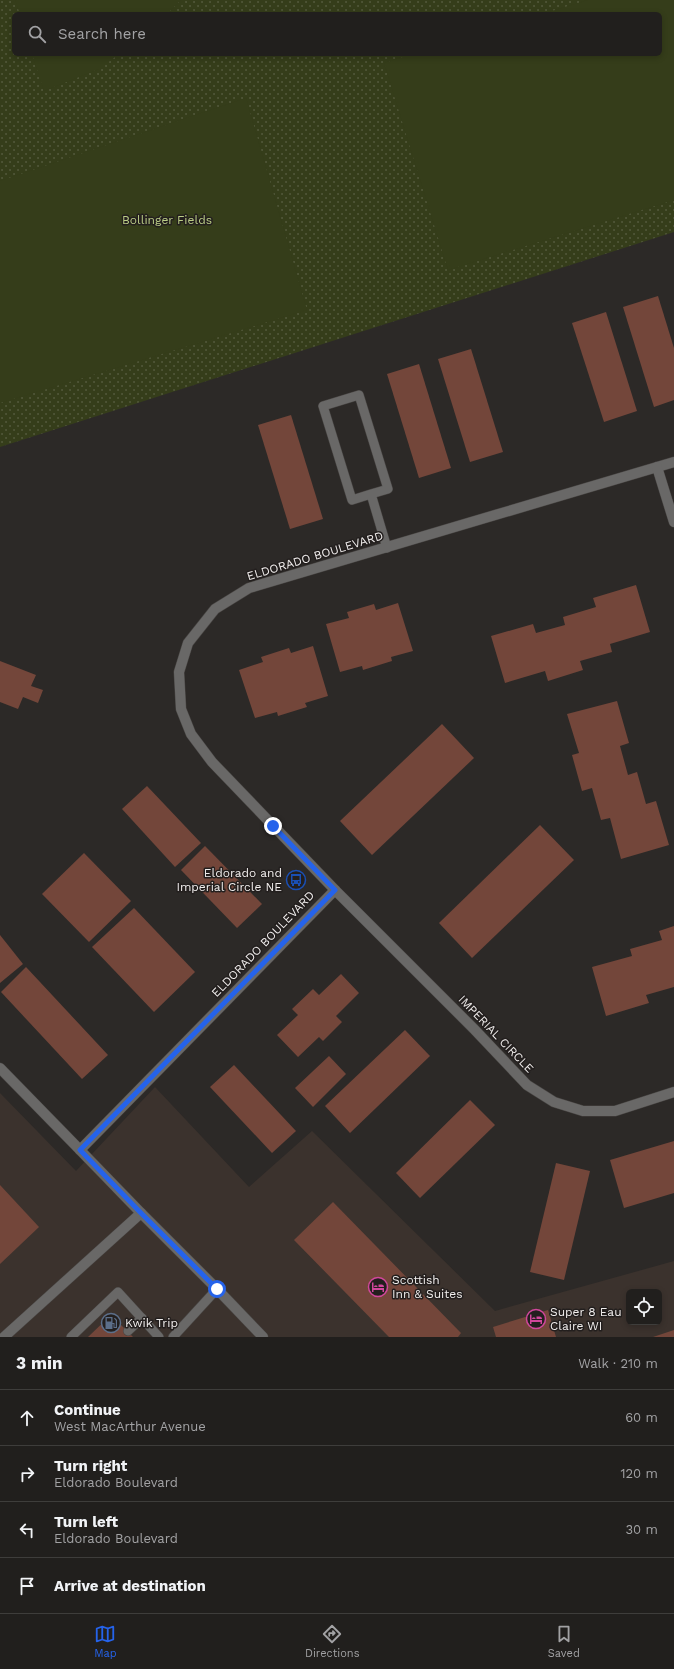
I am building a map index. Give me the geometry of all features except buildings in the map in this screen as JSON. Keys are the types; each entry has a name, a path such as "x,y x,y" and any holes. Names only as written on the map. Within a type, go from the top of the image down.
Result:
{"street":[{"name":"ELDORADO BOULEVARD","path":"80,1150 335,890 212,762 191,734 181,709 179,672 188,643 214,609 249,588 674,462"},
{"path":"657,467 674,522"},
{"name":"IMPERIAL CIRCLE","path":"335,890 468,1024 527,1086 554,1102 583,1111 615,1110 674,1092"},
{"path":"0,1068 263,1337"},
{"path":"4,1337 141,1213"}],"lane":[{"path":"359,395 388,489 371,494 352,500 323,406 359,395"},
{"path":"371,494 387,548"},
{"path":"173,1337 217,1289"},
{"path":"71,1337 118,1292 157,1336"},
{"path":"128,1331 142,1318"}],"shaded area":[{"path":"155,1087 249,1187 312,1131 495,1311 674,1261 674,1337 0,1337 0,1093 76,1171"}],"green space":[{"name":"Bollinger Fields","path":"0,0 674,0 674,232 0,447"},
{"path":"15,0 181,0 169,12 19,12"},
{"path":"588,0 674,0 674,200 448,270 384,63 406,56 662,56 662,12 549,12"},
{"path":"33,56 116,56 99,69 44,91"},
{"path":"246,98 307,310 0,403 0,181"}],"place":[{"name":"Eldorado and Imperial Circle NE","path":"296,880"},
{"name":"Scottish Inn & Suites","path":"378,1287"},
{"name":"Super 8 Eau Claire WI","path":"536,1319"},
{"name":"Kwik Trip","path":"111,1323"}],"route":[{"path":"217,1289 80,1150 335,890 273,826"}]}
